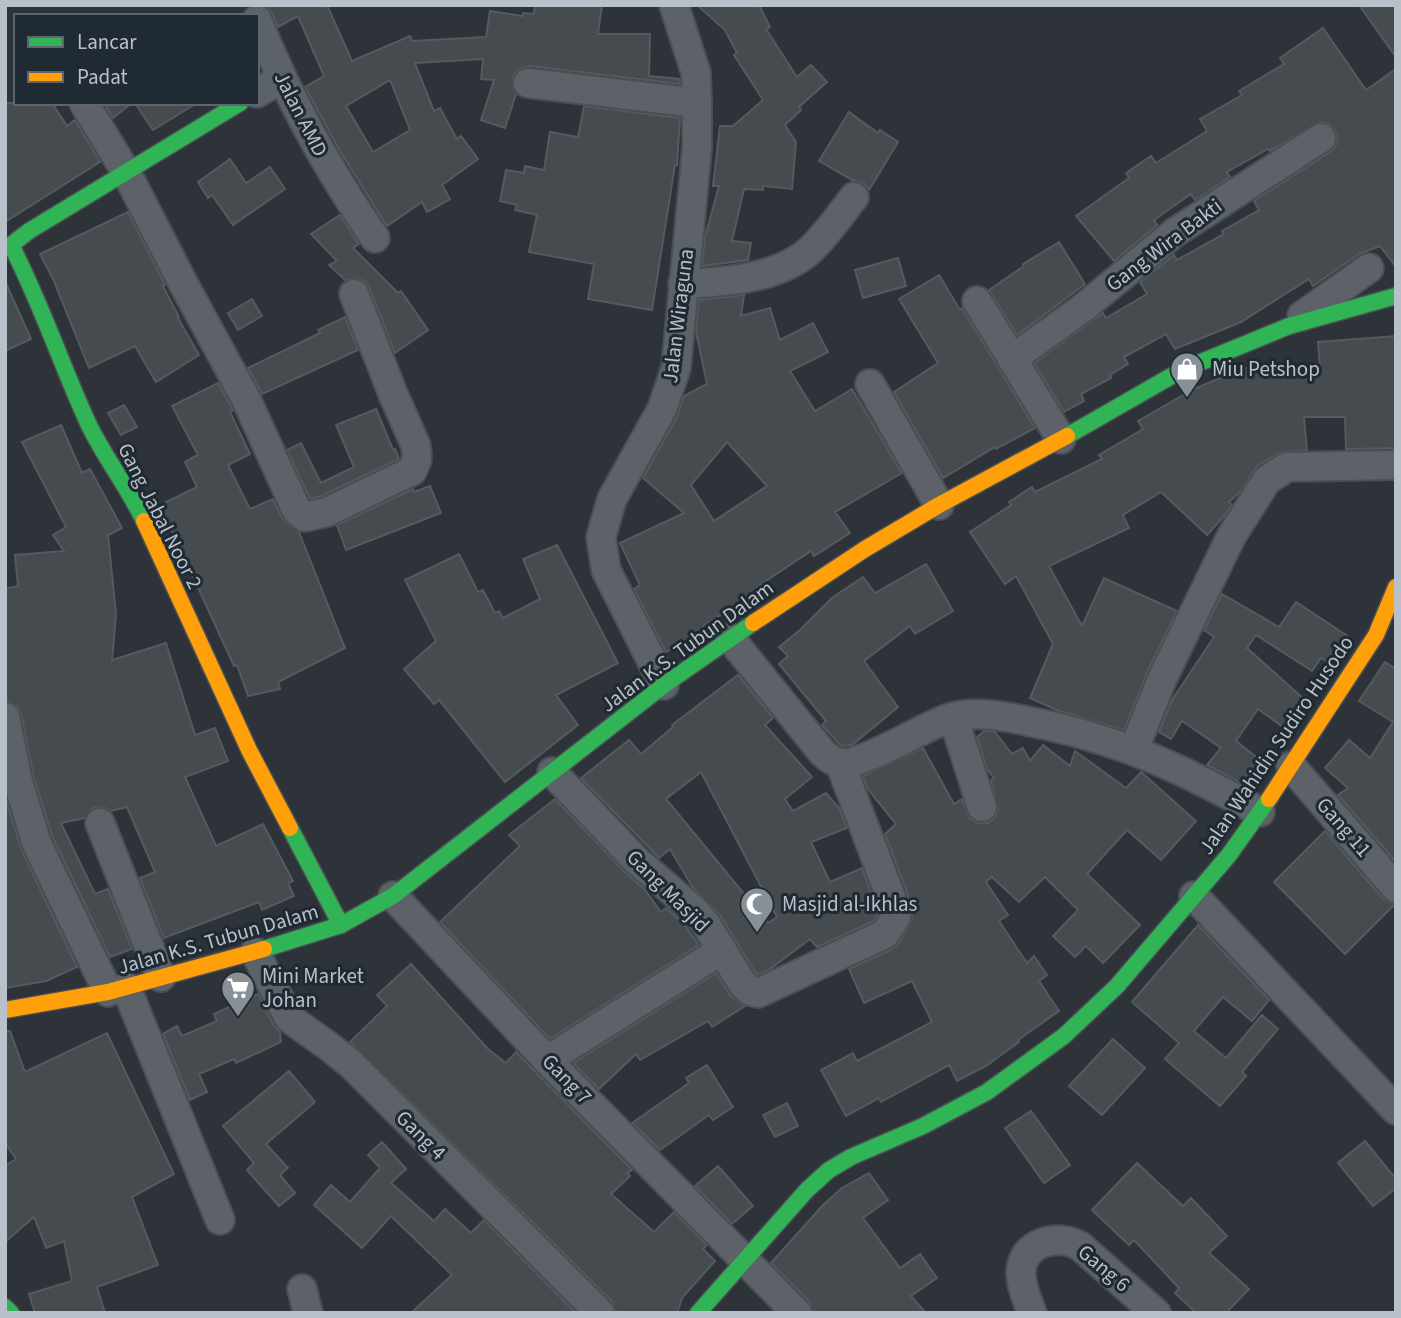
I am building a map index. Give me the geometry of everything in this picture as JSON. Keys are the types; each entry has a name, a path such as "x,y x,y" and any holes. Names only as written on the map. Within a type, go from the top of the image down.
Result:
{"street":[{"name":"Jalan Wiraguna","path":"664,685 606,570 601,537 612,499 662,409 671,387 679,348 697,148 697,103 696,73 674,5"},
{"name":"Jalan AMD","path":"259,25 282,78 331,171 375,238"},
{"path":"259,92 282,78"},
{"path":"528,83 697,103"},
{"path":"84,105 126,172 246,399 297,511 305,517 327,512 412,471 417,459 416,446 354,295"},
{"name":"Gang Jabal Noor 2","path":"237,105 29,231 8,240 33,287 89,425 132,496 250,750 341,925"},
{"name":"Gang Wira Bakti","path":"1012,359 1083,308 1174,233 1321,138"},
{"path":"683,284 749,277 792,263 822,238 854,197"},
{"path":"1289,326 1369,268"},
{"name":"Jalan K.S. Tubun Dalam","path":"5,1010 117,989 255,952 341,925 393,896 664,685 865,549 1182,370 1289,326 1396,296"},
{"path":"978,301 1061,439"},
{"path":"870,384 939,505"},
{"path":"1134,749 1163,677 1232,535 1267,481 1287,467 1396,465"},
{"name":"Jalan Wahidin Sudiro Husodo","path":"698,1313 807,1190 829,1170 851,1157 968,1103 1064,1036 1117,986 1229,855 1260,812 1376,635 1396,587"},
{"path":"730,638 822,752 840,763 859,759 953,717 981,714 1004,716 1063,727 1134,749 1193,775 1260,812"},
{"path":"5,717 18,782 37,844 117,989 220,1220"},
{"path":"953,717 982,807"},
{"name":"Gang Masjid","path":"552,772 637,861 695,911 706,924 742,983 750,991 758,993 885,934 896,917 840,763"},
{"name":"Gang 11","path":"1291,766 1396,888"},
{"path":"100,823 161,977"},
{"name":"Gang 7","path":"393,896 547,1060 743,1261"},
{"path":"1194,896 1396,1110"},
{"path":"547,1060 722,950"},
{"name":"Gang 4","path":"255,952 289,1018 352,1065 600,1313"},
{"name":"Gang 6","path":"1032,1313 1021,1278 1023,1262 1043,1241 1060,1239 1080,1246 1156,1313"},
{"path":"743,1261 796,1313"},
{"path":"5,1307 11,1313"}],"building":[{"path":"264,5 327,5 352,61 410,36 412,41 486,37 490,11 523,16 523,13 534,14 535,5 602,5 598,34 650,34 649,76 680,79 680,84 530,66 522,68 515,73 512,80 516,94 505,128 481,120 494,80 481,79 483,59 415,63 434,111 440,108 457,139 461,136 478,159 442,185 450,199 427,212 422,202 387,226 340,151 305,87 324,76 298,16 278,27 272,13","holes":["390,80 410,130 373,152 346,106"]},
{"path":"697,5 759,5 770,27 766,29 797,77 811,65 827,82 799,107 801,110 785,125 796,142 792,189 763,186 763,190 744,189 732,241 751,243 748,260 702,266 705,237 719,186 713,186 720,126 733,126 763,100 734,55 737,53 725,30"},
{"path":"1359,5 1396,5 1396,57"},
{"path":"1323,28 1366,90 1396,69 1396,267 1380,246 1359,254 1313,286 1309,279 1241,322 1175,349 1166,334 1124,357 1128,364 1110,375 1111,378 1081,394 1084,401 1064,412 1034,363 1103,313 1106,318 1147,294 1140,282 1174,255 1177,260 1224,234 1222,231 1259,210 1254,201 1330,152 1336,145 1337,136 1329,124 1320,122 1270,151 1268,149 1227,172 1230,177 1195,200 1191,194 1154,220 1157,225 1114,261 1076,216 1129,178 1126,173 1151,156 1156,163 1207,131 1200,119 1242,95 1239,91 1284,64 1280,58"},
{"path":"5,103 53,105 67,126 75,120 100,162 5,222"},
{"path":"105,105 129,105 113,118"},
{"path":"136,105 194,105 153,130"},
{"path":"584,106 680,118 677,165 652,310 588,299 594,264 529,252 537,215 515,210 517,205 500,201 506,170 524,173 525,166 544,170 550,132 578,137"},
{"path":"849,112 878,133 880,130 898,142 869,190 864,183 854,181 819,161"},
{"path":"230,159 246,183 270,167 285,189 233,225 212,195 208,198 198,182"},
{"path":"128,212 165,285 163,286 178,318 199,355 156,382 135,346 89,368 40,254"},
{"path":"340,215 359,244 353,248 398,293 401,291 428,330 395,353 369,287 357,278 345,280 329,265 337,261 311,234"},
{"path":"1059,242 1085,284 1017,335 989,290 1024,266 1023,264"},
{"path":"898,258 906,286 863,298 855,270"},
{"path":"939,275 1035,428 996,449 995,447 943,478 894,392 938,363 899,299"},
{"path":"5,281 31,339 5,351"},
{"path":"744,295 741,316 770,308 780,340 813,323 828,352 790,371 815,411 852,389 902,473 835,512 850,533 814,556 811,551 757,587 759,591 703,626 705,629 700,633 666,652 634,589 640,585 620,543 684,513 643,478 677,417 684,396 707,384 696,332 699,300","holes":["727,442 767,486 714,521 691,485"]},
{"path":"252,299 262,316 238,330 228,313"},
{"path":"345,317 358,350 262,394 248,368 320,333 318,330"},
{"path":"1396,336 1396,448 1346,449 1345,417 1304,417 1307,450 1279,453 1257,466 1241,491 1229,502 1232,505 1225,515 1207,535 1161,492 1123,515 1129,528 1049,566 1082,626 1104,578 1177,611 1148,670 1124,730 1059,711 1030,698 1053,644 1016,576 1005,584 970,532 1011,505 1009,502 1032,487 1035,492 1102,459 1099,455 1143,429 1138,421 1192,390 1239,370 1262,364 1263,367 1320,368 1318,342"},
{"path":"218,383 233,410 230,412 250,454 228,465 250,509 273,499 282,518 299,532 345,648 278,682 280,689 248,696 237,665 234,666 160,505 197,487 185,462 198,455 172,406"},
{"path":"124,405 137,427 121,435 108,413"},
{"path":"376,409 399,459 310,499 287,450 301,443 321,483 354,467 336,425"},
{"path":"61,425 82,473 90,469 122,528 108,535 116,614 112,660 166,643 195,735 215,728 228,761 185,777 216,846 263,824 293,881 288,883 294,896 262,910 259,902 164,938 140,878 155,872 127,807 111,811 103,807 93,808 85,818 61,823 95,894 108,889 132,949 110,957 53,838 34,778 21,713 17,706 5,701 5,589 18,586 15,555 64,551 53,535 66,527 22,442"},
{"path":"430,486 441,513 346,550 337,525 413,489 414,492"},
{"path":"557,545 618,663 556,695 578,725 505,782 439,700 434,704 404,669 436,641 405,580 459,554 478,592 483,590 495,613 499,611 503,618 540,599 523,559"},
{"path":"926,564 953,611 915,634 910,626 864,661 898,707 852,745 841,746 822,725 826,721 779,664 788,656 779,647 833,597 863,577 875,593"},
{"path":"1222,594 1279,627 1296,602 1349,637 1331,664 1321,658 1312,671 1256,635 1247,648 1306,701 1287,730 1258,709 1236,741 1265,764 1250,788 1207,765 1221,748 1182,721 1171,739 1159,732 1172,700 1214,637 1204,630"},
{"path":"1385,662 1396,669 1396,862 1338,795 1348,788 1325,768 1349,740 1370,758 1393,722 1359,701"},
{"path":"738,675 773,718 765,725 812,777 785,799 793,811 826,793 839,808 847,828 811,842 830,882 862,868 878,914 874,921 817,947 810,939 769,970 757,975 720,915 693,888 670,849 659,858 581,778 629,740 641,754 673,727 672,725","holes":["701,772 777,917 768,923 666,799"]},
{"path":"984,731 995,732 1012,754 1023,748 1030,761 1043,745 1070,766 1075,751 1126,788 1141,772 1196,821 1161,860 1127,830 1087,874 1140,925 1103,963 1086,946 1075,957 1053,936 1078,910 1045,877 1019,902 992,877 986,882 1008,915 999,921 1027,963 1034,956 1047,975 1039,981 1059,1011 986,1066 957,1081 949,1065 881,1102 879,1098 846,1116 821,1070 853,1053 857,1061 932,1022 912,981 864,1003 849,969 893,949 912,919 907,892 885,834 896,824 867,788 863,776 923,748 954,804 962,799 970,819 978,823 988,823 995,818 998,810 991,780 994,778 987,769 977,737"},
{"path":"5,797 22,851 77,967 46,981 5,988"},
{"path":"555,799 645,890 661,912 666,908 683,923 699,945 550,1039 440,922 520,846 509,835"},
{"path":"1325,831 1383,899 1395,904 1345,954 1274,882"},
{"path":"1198,925 1269,1000 1252,1021 1223,997 1194,1031 1226,1058 1262,1015 1278,1029 1242,1072 1246,1076 1220,1106 1165,1059 1179,1043 1132,1002"},
{"path":"411,964 488,1049 506,1063 516,1052 632,1170 627,1173 630,1176 611,1194 654,1232 674,1212 707,1245 703,1249 715,1261 682,1298 677,1313 616,1313 612,1301 350,1042 387,1006 377,995"},
{"path":"716,973 730,995 745,1006 712,1027 708,1021 640,1060 636,1054 599,1089 573,1063"},
{"path":"258,994 274,1026 280,1032 281,1042 236,1063 234,1059 199,1074 207,1092 190,1100 163,1034 177,1026 182,1036 217,1021 214,1014"},
{"path":"5,1031 10,1031 25,1072 107,1033 174,1174 132,1197 158,1265 97,1287 105,1313 35,1313 29,1294 72,1281 64,1241 46,1248 34,1217 5,1242 5,1166 16,1159 5,1143"},
{"path":"1113,1039 1145,1068 1102,1115 1069,1086"},
{"path":"707,1065 733,1107 713,1120 709,1115 660,1150 632,1123 689,1083 686,1078"},
{"path":"289,1071 315,1102 266,1144 288,1168 280,1175 295,1193 279,1206 247,1170 254,1163 223,1126"},
{"path":"787,1103 798,1126 775,1137 763,1115"},
{"path":"1031,1111 1070,1165 1044,1183 1005,1128"},
{"path":"1365,1141 1396,1179 1396,1188 1373,1206 1338,1163"},
{"path":"382,1142 406,1169 391,1183 434,1221 445,1209 471,1233 484,1220 576,1313 411,1313 452,1275 391,1216 362,1248 314,1205 331,1185 350,1202 380,1168 368,1155"},
{"path":"1137,1163 1183,1206 1191,1198 1227,1236 1209,1253 1249,1289 1226,1313 1196,1313 1175,1293 1179,1288 1134,1240 1129,1245 1092,1210"},
{"path":"718,1166 753,1206 732,1224 695,1186"},
{"path":"869,1173 888,1200 863,1218 900,1268 920,1254 937,1278 911,1296 926,1313 813,1313 809,1301 771,1263 823,1205 842,1188"}],"traffic: fast":[{"path":"144,521 88,423 11,245 29,231 237,105"},
{"path":"1067,436 1182,370 1289,326 1396,296"},
{"path":"264,949 341,925 393,896 664,685 753,623"},
{"path":"698,1313 807,1190 829,1170 851,1157 923,1126 987,1092 1064,1036 1117,986 1229,855 1269,799"},
{"path":"290,828 341,925"},
{"path":"5,1307 11,1313"}],"traffic: slow":[{"path":"753,623 865,549 939,505 1067,436"},
{"path":"144,521 249,750 290,828"},
{"path":"1269,799 1376,635 1396,587"},
{"path":"5,1010 108,992 264,949"}],"place":[{"name":"Miu Petshop","path":"1187,399"},
{"name":"Masjid al-Ikhlas","path":"757,934"},
{"name":"Mini Market Johan","path":"238,1018"}]}
